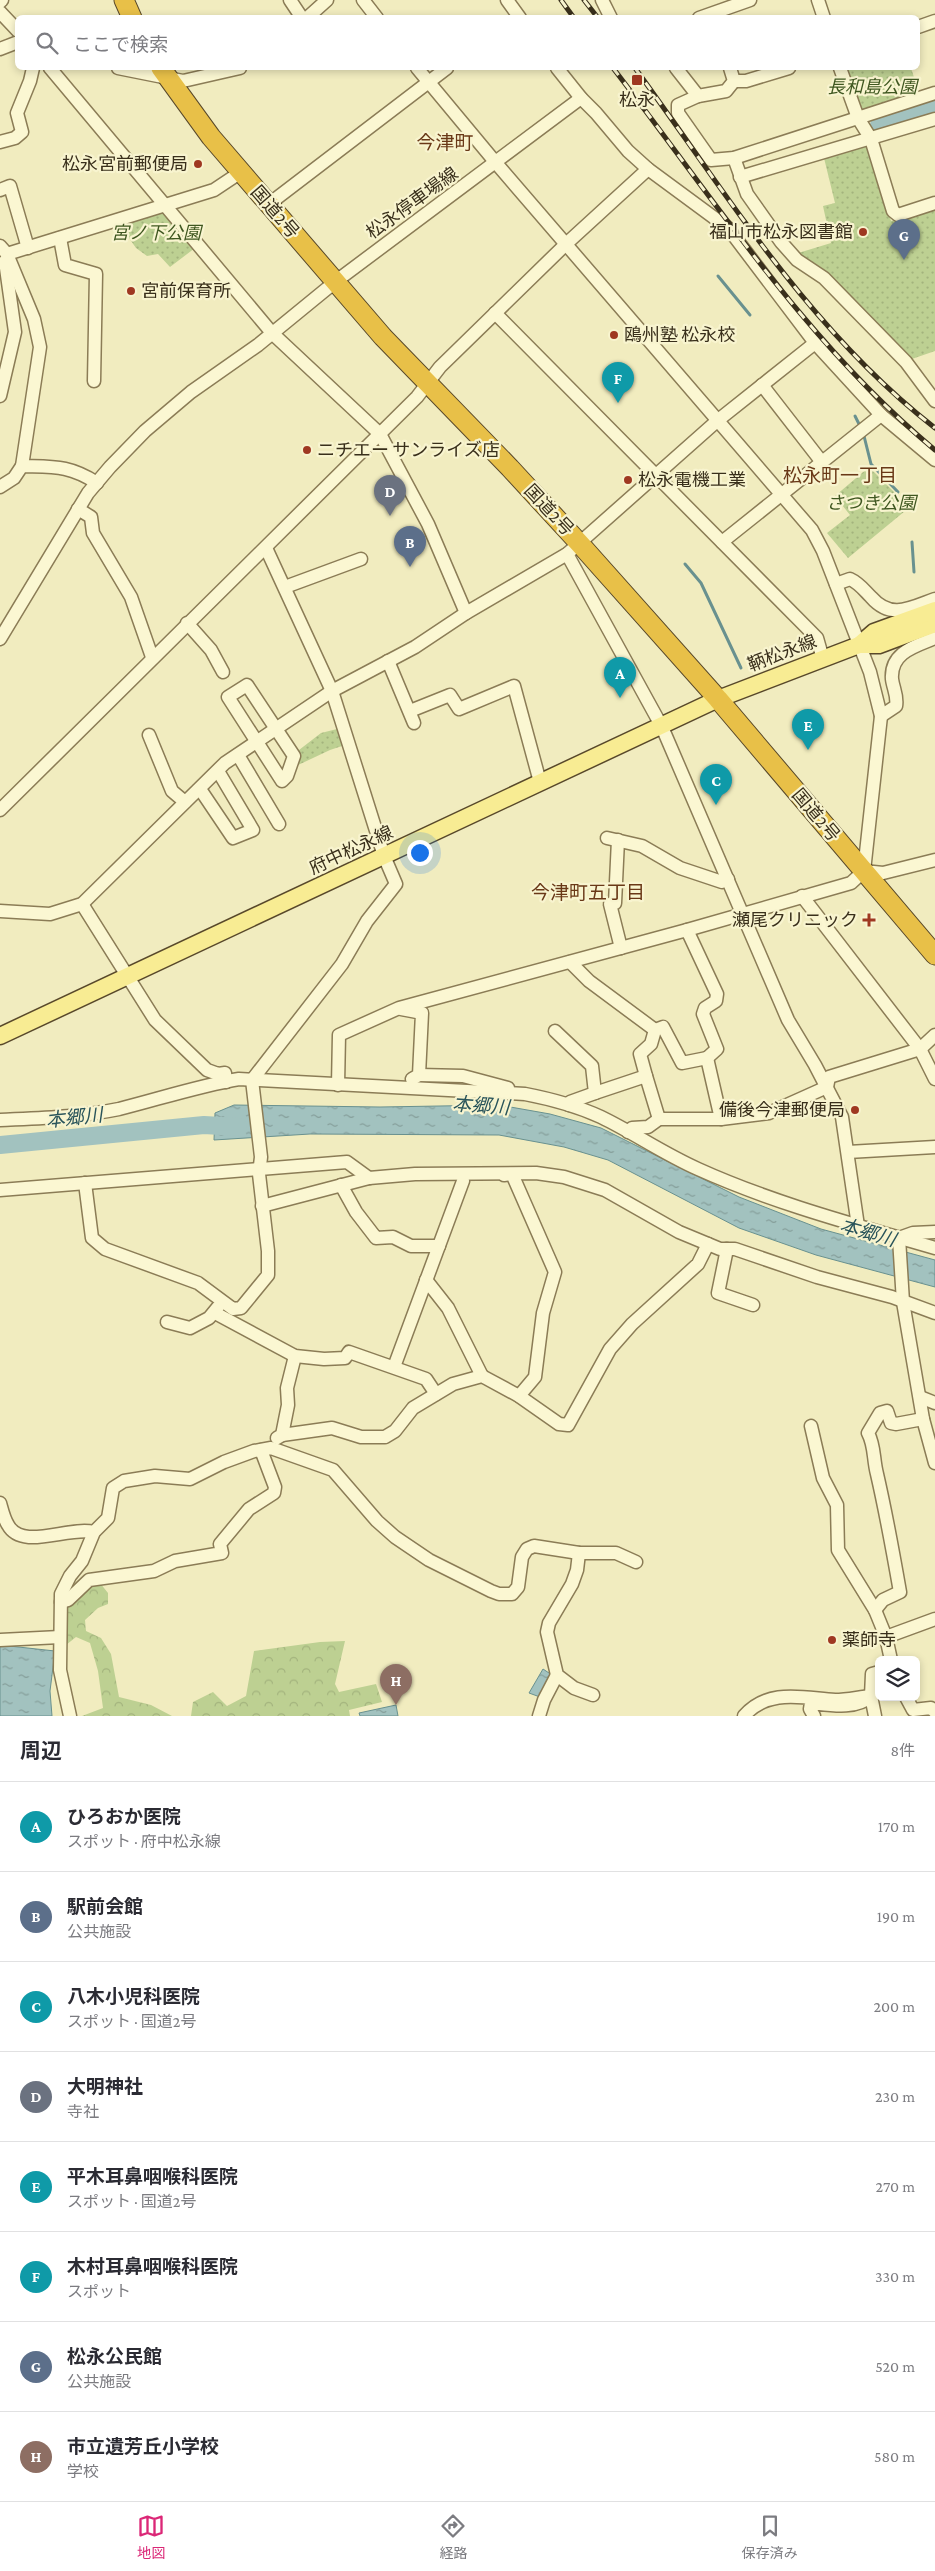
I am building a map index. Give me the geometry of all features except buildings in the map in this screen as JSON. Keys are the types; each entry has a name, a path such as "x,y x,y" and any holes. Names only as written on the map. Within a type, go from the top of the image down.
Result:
{"highway":[{"path":"124,0 131,15"},
{"name":"国道2号","path":"164,73 211,137 383,337 428,382 574,549 598,563 718,699 935,955"}],"main road":[{"name":"鞆松永線","path":"718,699 859,645 874,632 935,610"},
{"name":"鞆松永線","path":"859,645 879,645 935,624"},
{"name":"府中松永線","path":"0,1036 718,699"}],"street":[{"path":"290,0 300,15"},
{"path":"310,15 327,0"},
{"path":"363,0 375,15"},
{"path":"507,0 515,15"},
{"path":"602,0 610,15"},
{"path":"714,15 749,0"},
{"path":"818,0 823,15"},
{"path":"0,12 15,28"},
{"path":"920,26 935,21"},
{"path":"0,50 15,43"},
{"path":"0,142 15,138 22,132 18,113 33,70"},
{"path":"52,70 272,333 380,434 428,524 466,613"},
{"path":"136,70 164,73 182,81 231,70"},
{"path":"338,1085 339,1035 398,1008 738,916 742,912 851,883 864,871 881,716 859,645 824,551 812,530 496,163 419,70"},
{"path":"269,204 444,70"},
{"path":"559,70 628,152 648,170 728,228 815,343 881,415 935,460"},
{"path":"678,70 698,96"},
{"path":"731,70 734,81"},
{"path":"734,81 746,81 782,70"},
{"path":"841,70 858,118 871,139 893,212 898,214 935,203"},
{"path":"734,81 726,91 698,96 678,105 678,114 711,160 734,158 935,93"},
{"name":"松永停車場線","path":"0,639 78,509 97,483 145,431 191,392 272,333 336,282 581,98"},
{"path":"740,177 935,119"},
{"path":"734,158 740,177 756,209 781,242 797,260 824,278 899,355 935,401"},
{"path":"0,810 152,657 266,548 417,398 428,382 495,313 566,244 648,170"},
{"path":"0,488 14,478 22,466 40,347 34,318 11,275 3,250 28,248 163,204 214,190 241,172"},
{"path":"0,190 10,186 28,248"},
{"path":"60,238 65,265 96,274 94,381"},
{"path":"0,396 15,332 11,275"},
{"path":"495,313 817,638 823,659"},
{"path":"0,911 50,914 82,904 218,770 332,691 415,647 466,613 574,549 717,420 815,343"},
{"path":"762,385 821,461"},
{"path":"722,542 821,461 881,415"},
{"path":"22,466 67,468 80,472 97,483"},
{"path":"78,509 91,517 93,533 131,597 152,657"},
{"path":"85,1183 92,1238 105,1249 198,1283 233,1309 241,1308 268,1275 268,1251 259,1174 261,1163 252,1080 342,964 367,921 396,884 384,856 332,691 266,548"},
{"path":"574,549 579,573 662,726 788,1020 842,1117 858,1226"},
{"path":"285,587 361,558"},
{"path":"579,573 598,563"},
{"path":"836,584 850,579 857,582 877,605 886,610 903,610 935,599"},
{"path":"187,623 211,650 223,672"},
{"path":"881,716 896,706 897,700 892,679 897,660 906,650 935,638"},
{"path":"388,661 412,717 450,695 459,709 514,686 540,782"},
{"path":"247,685 294,756 287,776 282,781 257,742 228,697 247,685"},
{"path":"150,735 172,791 185,802"},
{"path":"238,755 279,824"},
{"path":"198,790 202,792 233,838 253,830 218,770"},
{"path":"621,948 610,904 616,903 612,839 642,846 680,868 722,882 728,879"},
{"path":"864,871 883,873 935,860"},
{"path":"802,896 920,1048 935,1079"},
{"path":"82,904 155,1020 207,1070 218,1074 225,1073 226,1082"},
{"path":"659,1119 640,1054 651,1044 655,1030 662,1026 682,1063 707,1058 716,1049 703,1014 705,1008 716,1001 718,994 686,930"},
{"path":"570,962 588,981 655,1030"},
{"path":"398,1008 422,1013 419,1075"},
{"path":"554,1031 592,1066 595,1093"},
{"path":"827,1087 829,1077 920,1048 935,1035"},
{"path":"707,1058 721,1119"},
{"path":"405,1088 406,1081 419,1075 463,1076 503,1087 524,1089 525,1094"},
{"path":"569,1105 570,1102 646,1076"},
{"path":"0,1120 72,1116 118,1109 226,1082 252,1080 525,1094 569,1105 600,1117 697,1169 858,1226 899,1238 914,1238 935,1232"},
{"path":"628,1132 632,1128 648,1127 659,1119 721,1119 769,1113 827,1087"},
{"path":"848,1152 935,1146"},
{"path":"0,1190 85,1183 261,1163 347,1162 369,1178"},
{"path":"262,1206 369,1178 415,1174 536,1173 564,1177 605,1190 679,1232 720,1249 735,1248 817,1277 902,1297 935,1313"},
{"path":"415,1174 463,1181 512,1174"},
{"path":"512,1174 555,1272 543,1313 535,1376 519,1396"},
{"path":"394,1367 463,1181"},
{"path":"341,1185 356,1212 376,1238 393,1237 412,1246 440,1246"},
{"path":"899,1238 902,1297 923,1419 935,1463"},
{"path":"914,1238 935,1248"},
{"path":"426,1280 448,1308 482,1376 519,1396 559,1424 568,1425 610,1349 632,1324 698,1264 708,1244"},
{"path":"727,1249 718,1293 753,1305"},
{"path":"167,1322 190,1328 215,1313 222,1301"},
{"path":"215,1313 295,1356 324,1359 345,1358 349,1352 426,1379 436,1394"},
{"path":"282,1435 288,1405 287,1388 295,1356"},
{"path":"61,1602 68,1600 89,1580 154,1571 175,1560 222,1553 220,1544 249,1509 274,1493 275,1487 266,1449 270,1443 282,1435 332,1428 361,1437 385,1437 395,1431 413,1408 453,1384 482,1376"},
{"path":"920,1397 935,1403"},
{"path":"875,1610 883,1600 900,1592 883,1495 876,1473 873,1443 868,1433 880,1413 887,1411 891,1423 896,1424 923,1419"},
{"path":"811,1426 823,1478 837,1505 838,1550 875,1610 886,1637 889,1656"},
{"path":"70,1716 60,1670 61,1594 82,1561 94,1532 108,1518 113,1488 124,1481 154,1476 190,1479 224,1462 266,1449 333,1470 377,1521 396,1538 429,1560 499,1594 512,1594 518,1588 522,1557 527,1549 534,1546 579,1553 616,1553 636,1562"},
{"path":"0,1502 8,1527 23,1537 33,1538 81,1529 94,1532"},
{"path":"579,1553 577,1570 572,1584 549,1623 547,1632 557,1675 574,1688 593,1696"},
{"path":"886,1637 935,1619"},
{"path":"0,1640 60,1637"},
{"path":"875,1673 872,1674 871,1696 875,1716"},
{"path":"540,1716 544,1700 557,1675"},
{"path":"744,1716 765,1701 778,1695 838,1700 871,1696"},
{"path":"814,1716 810,1709 811,1703 841,1706 864,1703 871,1696"},
{"path":"908,1701 913,1710 931,1708 935,1712"}],"green space":[{"name":"長和島公園","path":"844,70 912,70 919,93 859,113"},
{"path":"868,146 891,221 935,208 935,351 909,360 795,254 831,243 823,206 835,203 824,158"},
{"name":"宮ノ下公園","path":"162,210 195,248 170,267 158,254 147,256 136,248 120,225"},
{"name":"さつき公園","path":"869,467 898,496 895,499 905,511 848,558 827,533 850,515 835,496"},
{"path":"341,728 345,745 296,766 299,750 321,733"},
{"path":"100,1583 108,1593 108,1604 98,1608 85,1620 86,1631 101,1638 111,1654 119,1697 151,1705 172,1716 82,1716 103,1708 98,1671 90,1643 76,1637 61,1649 63,1613 89,1586"},
{"path":"345,1641 335,1684 339,1692 376,1684 382,1702 349,1710 350,1716 191,1716 193,1702 213,1692 227,1706 246,1696 254,1651 320,1642"}],"water":[{"path":"234,1105 380,1107 499,1105 550,1114 601,1128 739,1197 821,1229 935,1260 935,1287 816,1255 739,1228 608,1160 564,1147 499,1135 310,1134 214,1140 215,1113"},
{"path":"0,1645 55,1651 50,1691 52,1716 0,1716"},
{"path":"543,1669 552,1675 540,1697 529,1693"},
{"path":"396,1705 398,1716 360,1716 359,1713"}],"waterway":[{"path":"879,125 935,107"},
{"path":"718,276 750,315"},
{"path":"855,416 860,426"},
{"path":"864,436 871,464 898,492"},
{"path":"912,542 914,572"},
{"path":"685,564 701,583 741,668"},
{"name":"本郷川","path":"0,1145 204,1125 238,1127"}],"railway":[{"path":"561,0 572,15"},
{"path":"584,0 596,15"},
{"path":"614,70 725,218 803,317 844,364 888,408 935,450"},
{"path":"636,70 737,211 809,304 848,348 890,390 935,428"}],"place":[{"name":"松永","path":"637,80"},
{"name":"松永宮前郵便局","path":"198,164"},
{"name":"福山市松永図書館","path":"863,232"},
{"name":"松永公民館","path":"904,260"},
{"name":"宮前保育所","path":"131,291"},
{"name":"鴎州塾 松永校","path":"614,335"},
{"name":"木村耳鼻咽喉科医院","path":"618,403"},
{"name":"ニチエー サンライズ店","path":"307,450"},
{"name":"松永電機工業","path":"628,480"},
{"name":"大明神社","path":"390,516"},
{"name":"駅前会館","path":"410,567"},
{"name":"ひろおか医院","path":"620,698"},
{"name":"平木耳鼻咽喉科医院","path":"808,750"},
{"name":"八木小児科医院","path":"716,805"},
{"name":"瀬尾クリニック","path":"869,920"},
{"name":"備後今津郵便局","path":"855,1110"},
{"name":"薬師寺","path":"832,1640"},
{"name":"市立遺芳丘小学校","path":"396,1705"}],"district":[{"name":"今津町","path":"445,142"},
{"name":"松永町一丁目","path":"840,475"},
{"name":"今津町五丁目","path":"588,892"}]}
